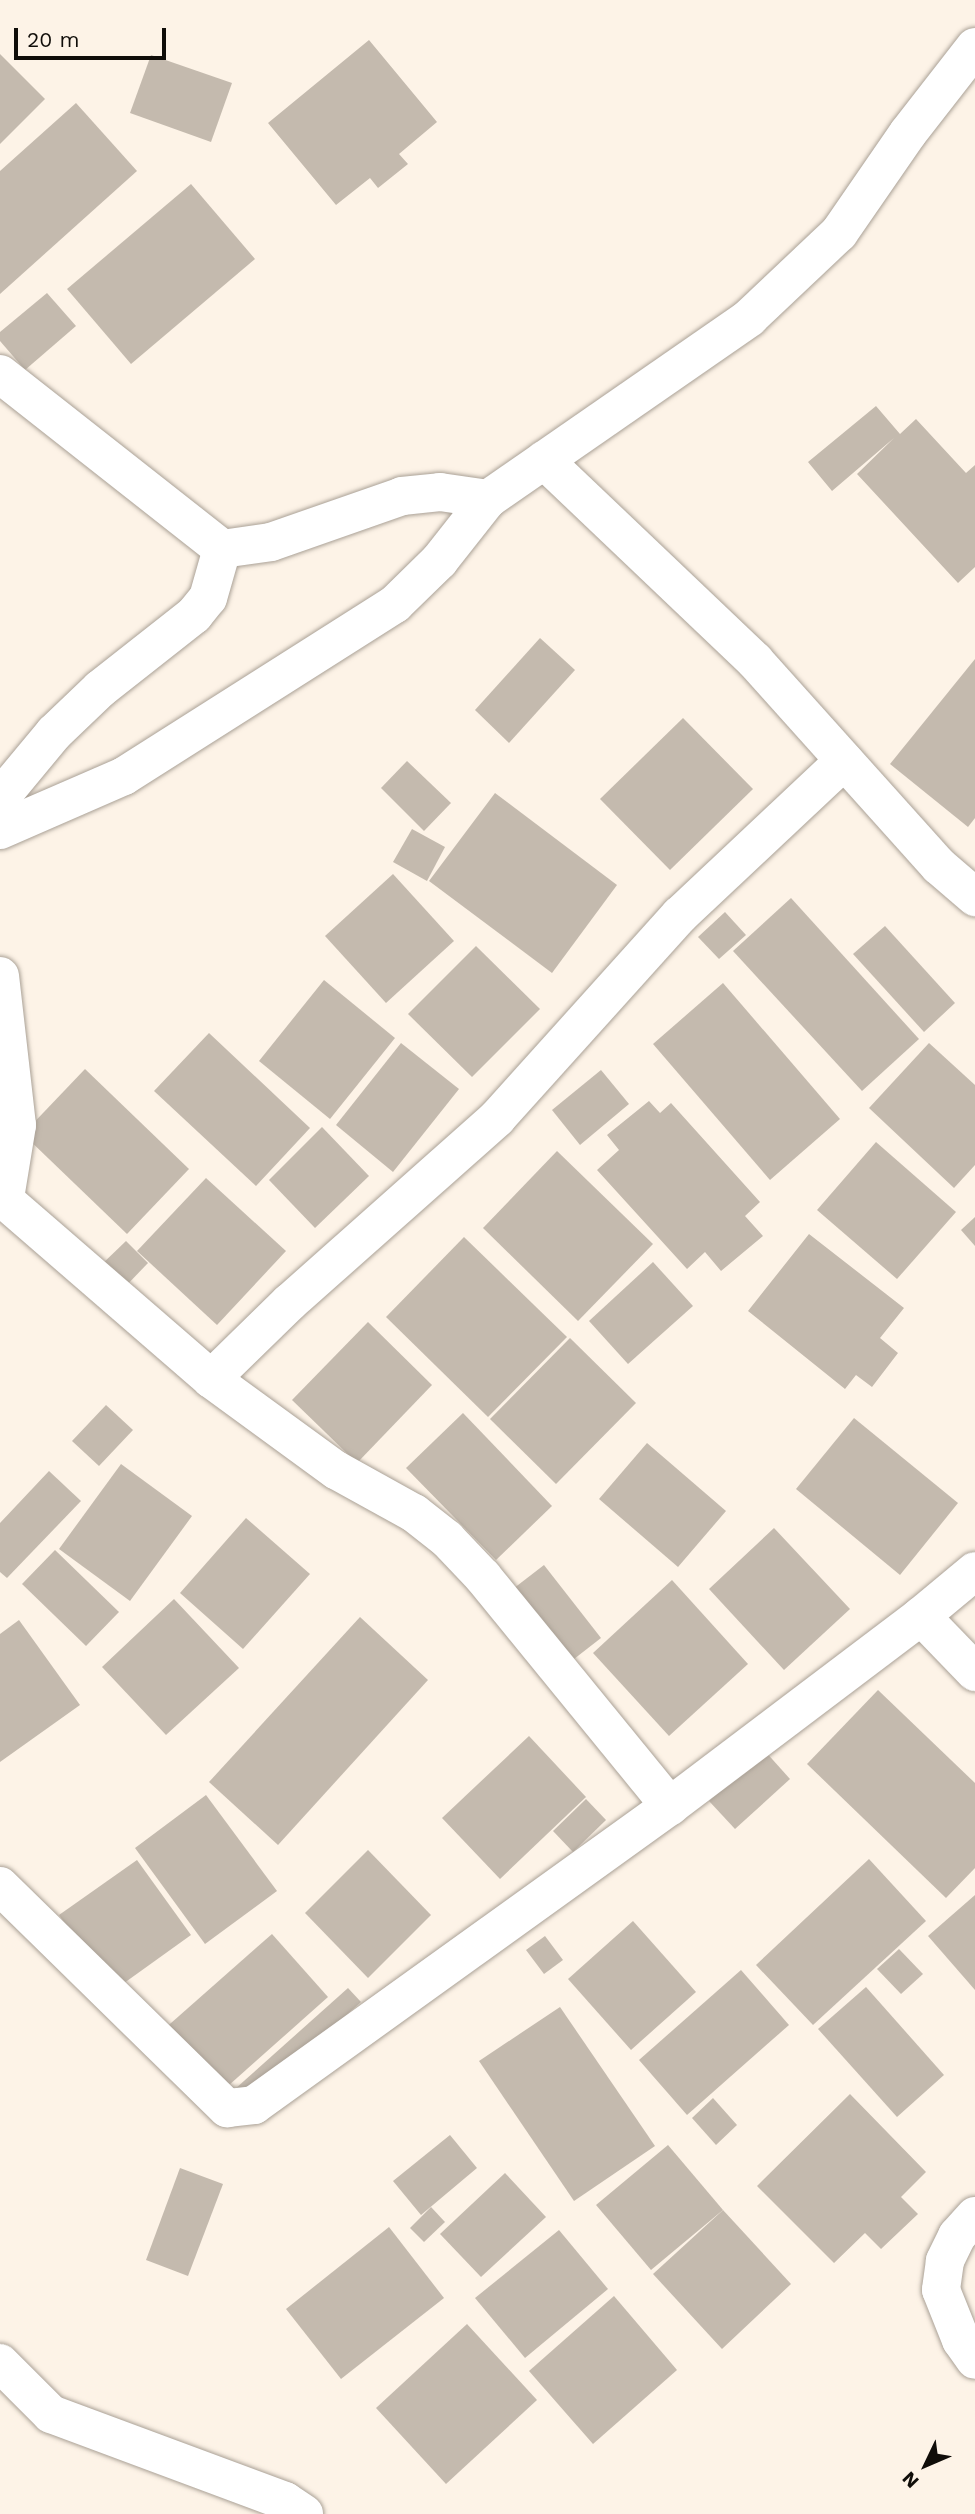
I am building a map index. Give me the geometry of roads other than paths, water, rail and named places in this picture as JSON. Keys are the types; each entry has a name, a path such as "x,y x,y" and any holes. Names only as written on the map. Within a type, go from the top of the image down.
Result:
{"street":[{"path":"0,830 124,776 395,604 439,561 488,499 749,318 839,233 908,133 975,47"},
{"path":"0,374 222,549 271,542 402,496 440,492 488,499"},
{"path":"544,460 755,661 939,866 975,897"},
{"path":"0,798 54,733 100,689 194,615 208,598 222,549"},
{"path":"211,1379 290,1302 496,1118 680,915 844,761"},
{"path":"0,976 17,1125 3,1197 211,1379 336,1470 414,1513 447,1539 483,1577 670,1806"},
{"path":"0,1886 227,2108 254,2105 670,1806 921,1616 975,1571"},
{"path":"921,1616 975,1672"},
{"path":"975,2216 957,2236 945,2261 941,2290 961,2340 975,2360"},
{"path":"0,2363 51,2414 285,2501 304,2514"}]}
